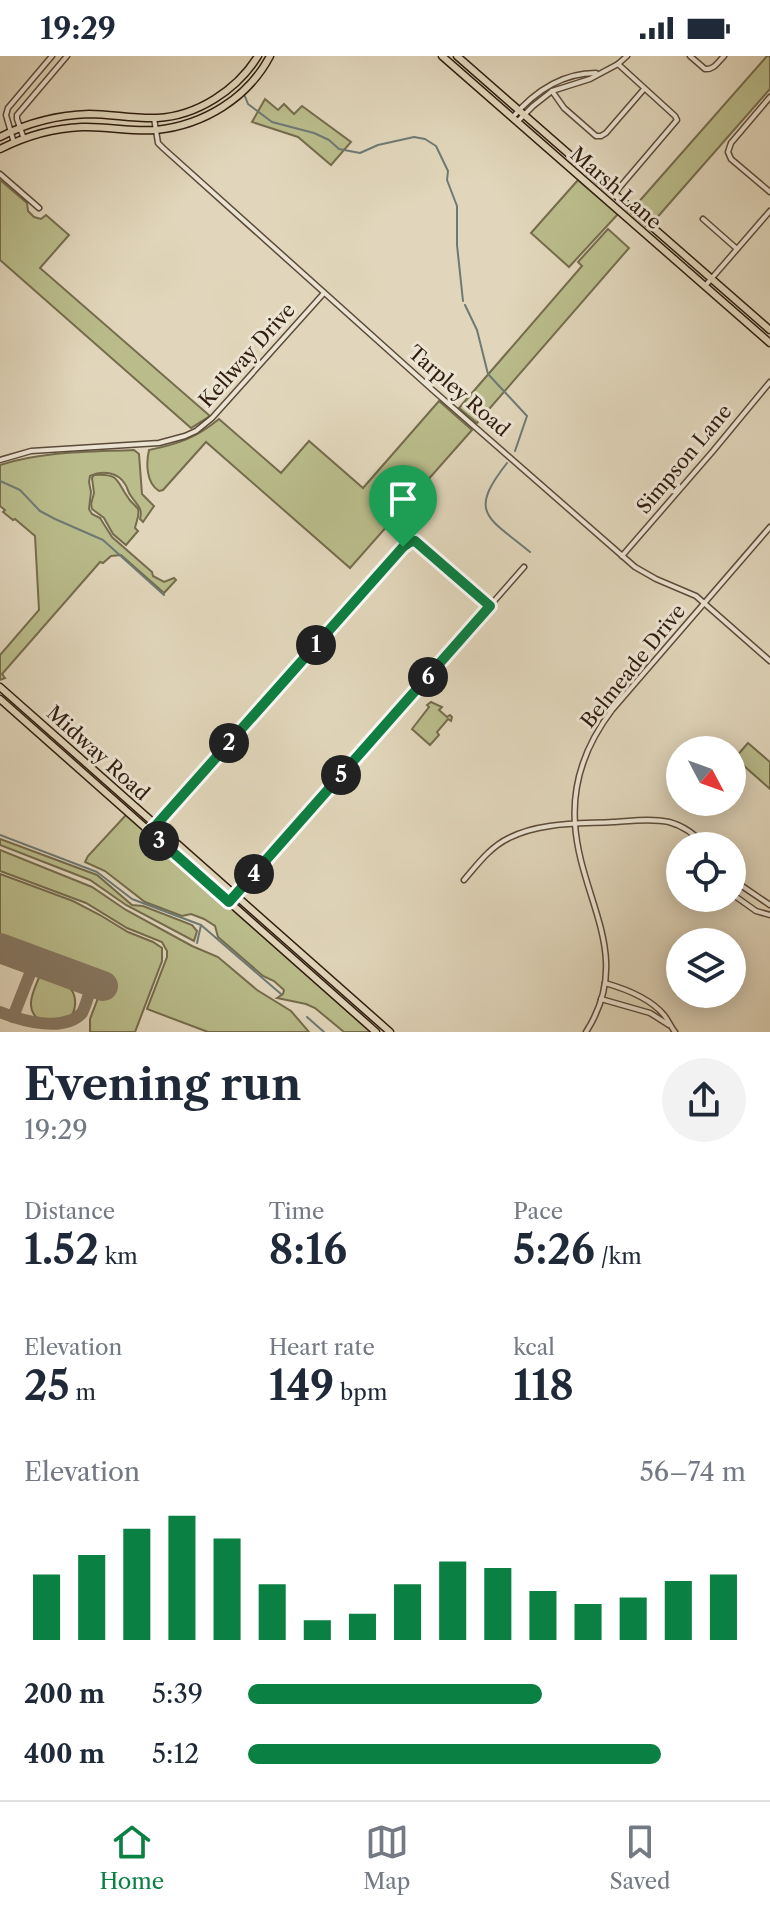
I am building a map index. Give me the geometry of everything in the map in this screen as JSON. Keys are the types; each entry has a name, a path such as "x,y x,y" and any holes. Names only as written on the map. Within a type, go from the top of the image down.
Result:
{"main road":[{"path":"0,149 45,132 82,127 156,130 179,126 232,102 249,86 270,56"},
{"name":"Marsh Lane","path":"442,56 770,343"},
{"name":"Marsh Lane","path":"457,56 770,330"},
{"path":"0,137 54,118 81,115 154,118 182,113 212,101 234,84 257,58 264,66"},
{"name":"Midway Road","path":"0,687 386,1031"},
{"name":"Midway Road","path":"0,699 376,1032"},
{"path":"42,737 48,730"},
{"path":"299,964 305,957"},
{"path":"347,1006 353,999"}],"street":[{"path":"14,143 6,115 8,108 52,56"},
{"path":"514,120 552,91 590,79 627,56"},
{"path":"690,56 708,69 724,56"},
{"path":"24,139 17,115 63,57"},
{"path":"614,194 677,120 618,64"},
{"path":"521,113 535,94 551,84 573,76 599,73"},
{"path":"552,91 564,108 596,136 601,136 644,89"},
{"path":"770,97 731,143 728,152 731,159 770,192"},
{"path":"765,103 770,107"},
{"name":"Tarpley Road","path":"154,118 158,143 163,148 622,556 643,572 685,590 705,603 770,660"},
{"path":"0,174 39,208"},
{"path":"705,286 770,211"},
{"path":"703,219 737,249"},
{"name":"Kellway Drive","path":"0,460 31,451 159,443 196,431 220,411 324,293"},
{"name":"Simpson Lane","path":"622,556 770,382"},
{"name":"Belmeade Drive","path":"586,1032 605,983 605,944 585,875 575,824 580,774 594,735 612,710 770,527"},
{"path":"150,832 410,542 419,544 490,606"},
{"path":"229,902 524,567"},
{"path":"464,880 491,850 511,837 536,828 645,820 666,821 690,832"},
{"path":"746,889 770,905"},
{"path":"746,904 770,915"},
{"path":"605,983 650,1003 667,1018 670,1026"},
{"path":"601,999 650,1013 675,1032"}],"green space":[{"path":"770,56 770,89 654,221 636,205"},
{"path":"265,99 278,110 284,104 294,114 302,106 351,142 331,165 298,137 252,122"},
{"path":"0,180 27,203 28,211 34,217 41,219 46,215 69,235 40,268 210,416 191,428 0,260"},
{"path":"578,180 618,214 569,267 531,233"},
{"path":"608,229 629,248 477,423 459,408 582,266 578,262"},
{"path":"439,401 472,430 350,568 206,442 163,490 159,491 149,478 149,450 186,439 219,419 281,473 309,441 363,488"},
{"path":"134,450 139,454 142,494 154,506 143,522 139,507 125,484 109,473 90,476 89,509 100,518 112,537 153,576 164,582 176,580 164,593 121,555 100,562 2,674 5,678 0,680 0,655 39,610 35,536 3,512 5,510 0,506 0,465 50,455"},
{"path":"94,475 114,477 138,509 135,528 138,531 126,545 113,534 104,518 92,509"},
{"path":"431,702 442,707 439,710 447,717 452,717 437,732 439,735 430,745 412,729"},
{"path":"748,743 770,762 770,789 746,768"},
{"path":"126,815 371,1032 344,1032 315,1008 277,998 284,990 218,937 215,926 191,914 182,916 145,902 105,871 85,862"},
{"path":"0,839 97,875 132,905 143,906 192,925 197,931 194,941 126,905 90,880 0,845"},
{"path":"0,850 92,887 126,910 218,957 257,990 291,1011 309,1032 208,1032 147,1009 167,957 162,942 127,928 86,903 0,871"},
{"path":"0,874 73,901 162,948 162,961 135,1032 90,1032 90,1019 106,977 0,937"},
{"path":"43,974 66,984 75,998 72,1015 59,1025 43,1023 32,1010 33,994"}],"waterway":[{"path":"244,94 248,104 272,122 314,133 339,149 360,153 378,145 414,137 436,146 448,171 447,180 457,206 457,245 463,301"},
{"path":"465,305 477,330 488,374 527,416 515,451"},
{"path":"507,463 488,494 488,514 530,552"},
{"path":"0,481 20,490 40,511 103,540 164,595"},
{"path":"0,835 97,872 132,899 201,925 281,994"},
{"path":"197,943 201,925"},
{"path":"307,1017 324,1032"}],"taxiway":[{"path":"13,1017 35,961"},
{"path":"0,1012 32,1022 65,1022 82,1013 93,982"}],"runway":[{"path":"0,948 103,986"}],"route":[{"path":"415,541 490,606 229,902 150,832 403,547 415,541"}]}
